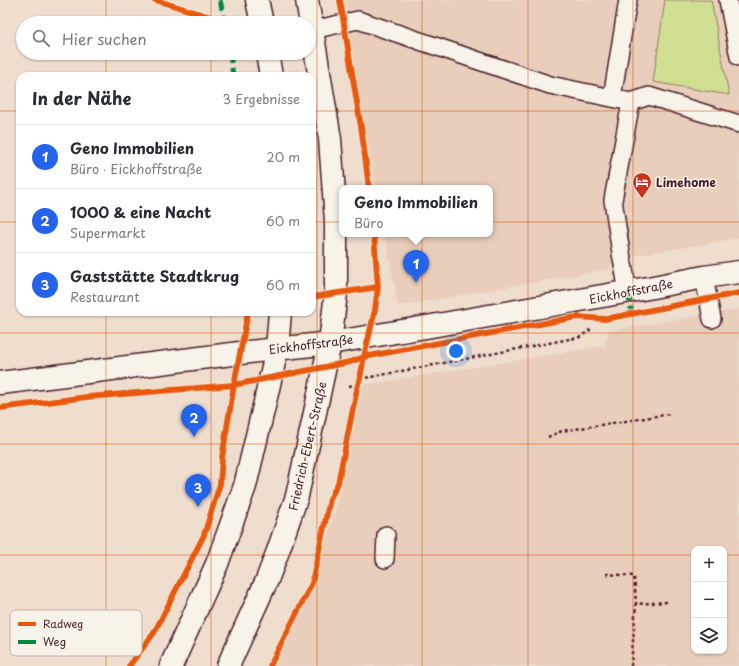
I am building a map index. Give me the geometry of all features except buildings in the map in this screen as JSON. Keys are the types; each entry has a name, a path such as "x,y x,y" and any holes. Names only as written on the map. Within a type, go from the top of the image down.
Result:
{"main road":[{"path":"257,0 260,16"},
{"name":"Friedrich-Ebert-Straße","path":"307,0 310,16"},
{"name":"Friedrich-Ebert-Straße","path":"228,666 267,580 297,496 330,343 337,285 336,221 330,139 316,54"},
{"path":"268,60 270,72"},
{"name":"Eickhoffstraße","path":"0,383 330,343 739,272"},
{"path":"171,666 217,564 245,486 266,402 277,349 280,316"}],"lane":[{"path":"612,98 628,0"},
{"path":"728,0 736,25 739,58"},
{"path":"316,29 358,20 550,85 631,102 649,96 739,124"},
{"path":"628,292 614,200 631,102"},
{"path":"704,277 712,319"},
{"path":"385,559 386,535"}],"path":[{"path":"360,379 580,337 592,328"},
{"path":"548,437 562,431 670,414"},
{"path":"606,574 634,576 636,604 631,666"},
{"path":"636,604 668,602"}],"shaded area":[{"path":"343,0 665,0 653,82 729,94 711,0 739,0 739,238 614,259 609,269 398,306 386,237 493,237 493,185 375,185"},
{"path":"739,309 739,666 272,666 315,581 339,496 363,385 605,346 609,331"}],"green space":[{"path":"665,0 711,0 729,95 653,82"}],"marked path":[{"path":"220,0 223,16"},
{"path":"231,60 232,72"},
{"path":"628,292 632,314"}],"cycle path":[{"path":"155,0 208,16"},
{"path":"340,0 362,133 369,185"},
{"path":"270,666 312,583 330,499 338,483 375,310 378,287 374,237"},
{"path":"316,296 378,287"},
{"path":"0,408 87,397 234,385 350,362 364,357 577,317 605,319 739,293"},
{"path":"142,649 154,633 204,535 220,484 222,458 247,316"},
{"path":"129,666 137,656"}],"place":[{"name":"Limehome","path":"642,199"},
{"name":"Geno Immobilien","path":"416,283"},
{"name":"1000 & eine Nacht","path":"194,437"},
{"name":"Gaststätte Stadtkrug","path":"198,507"}]}
